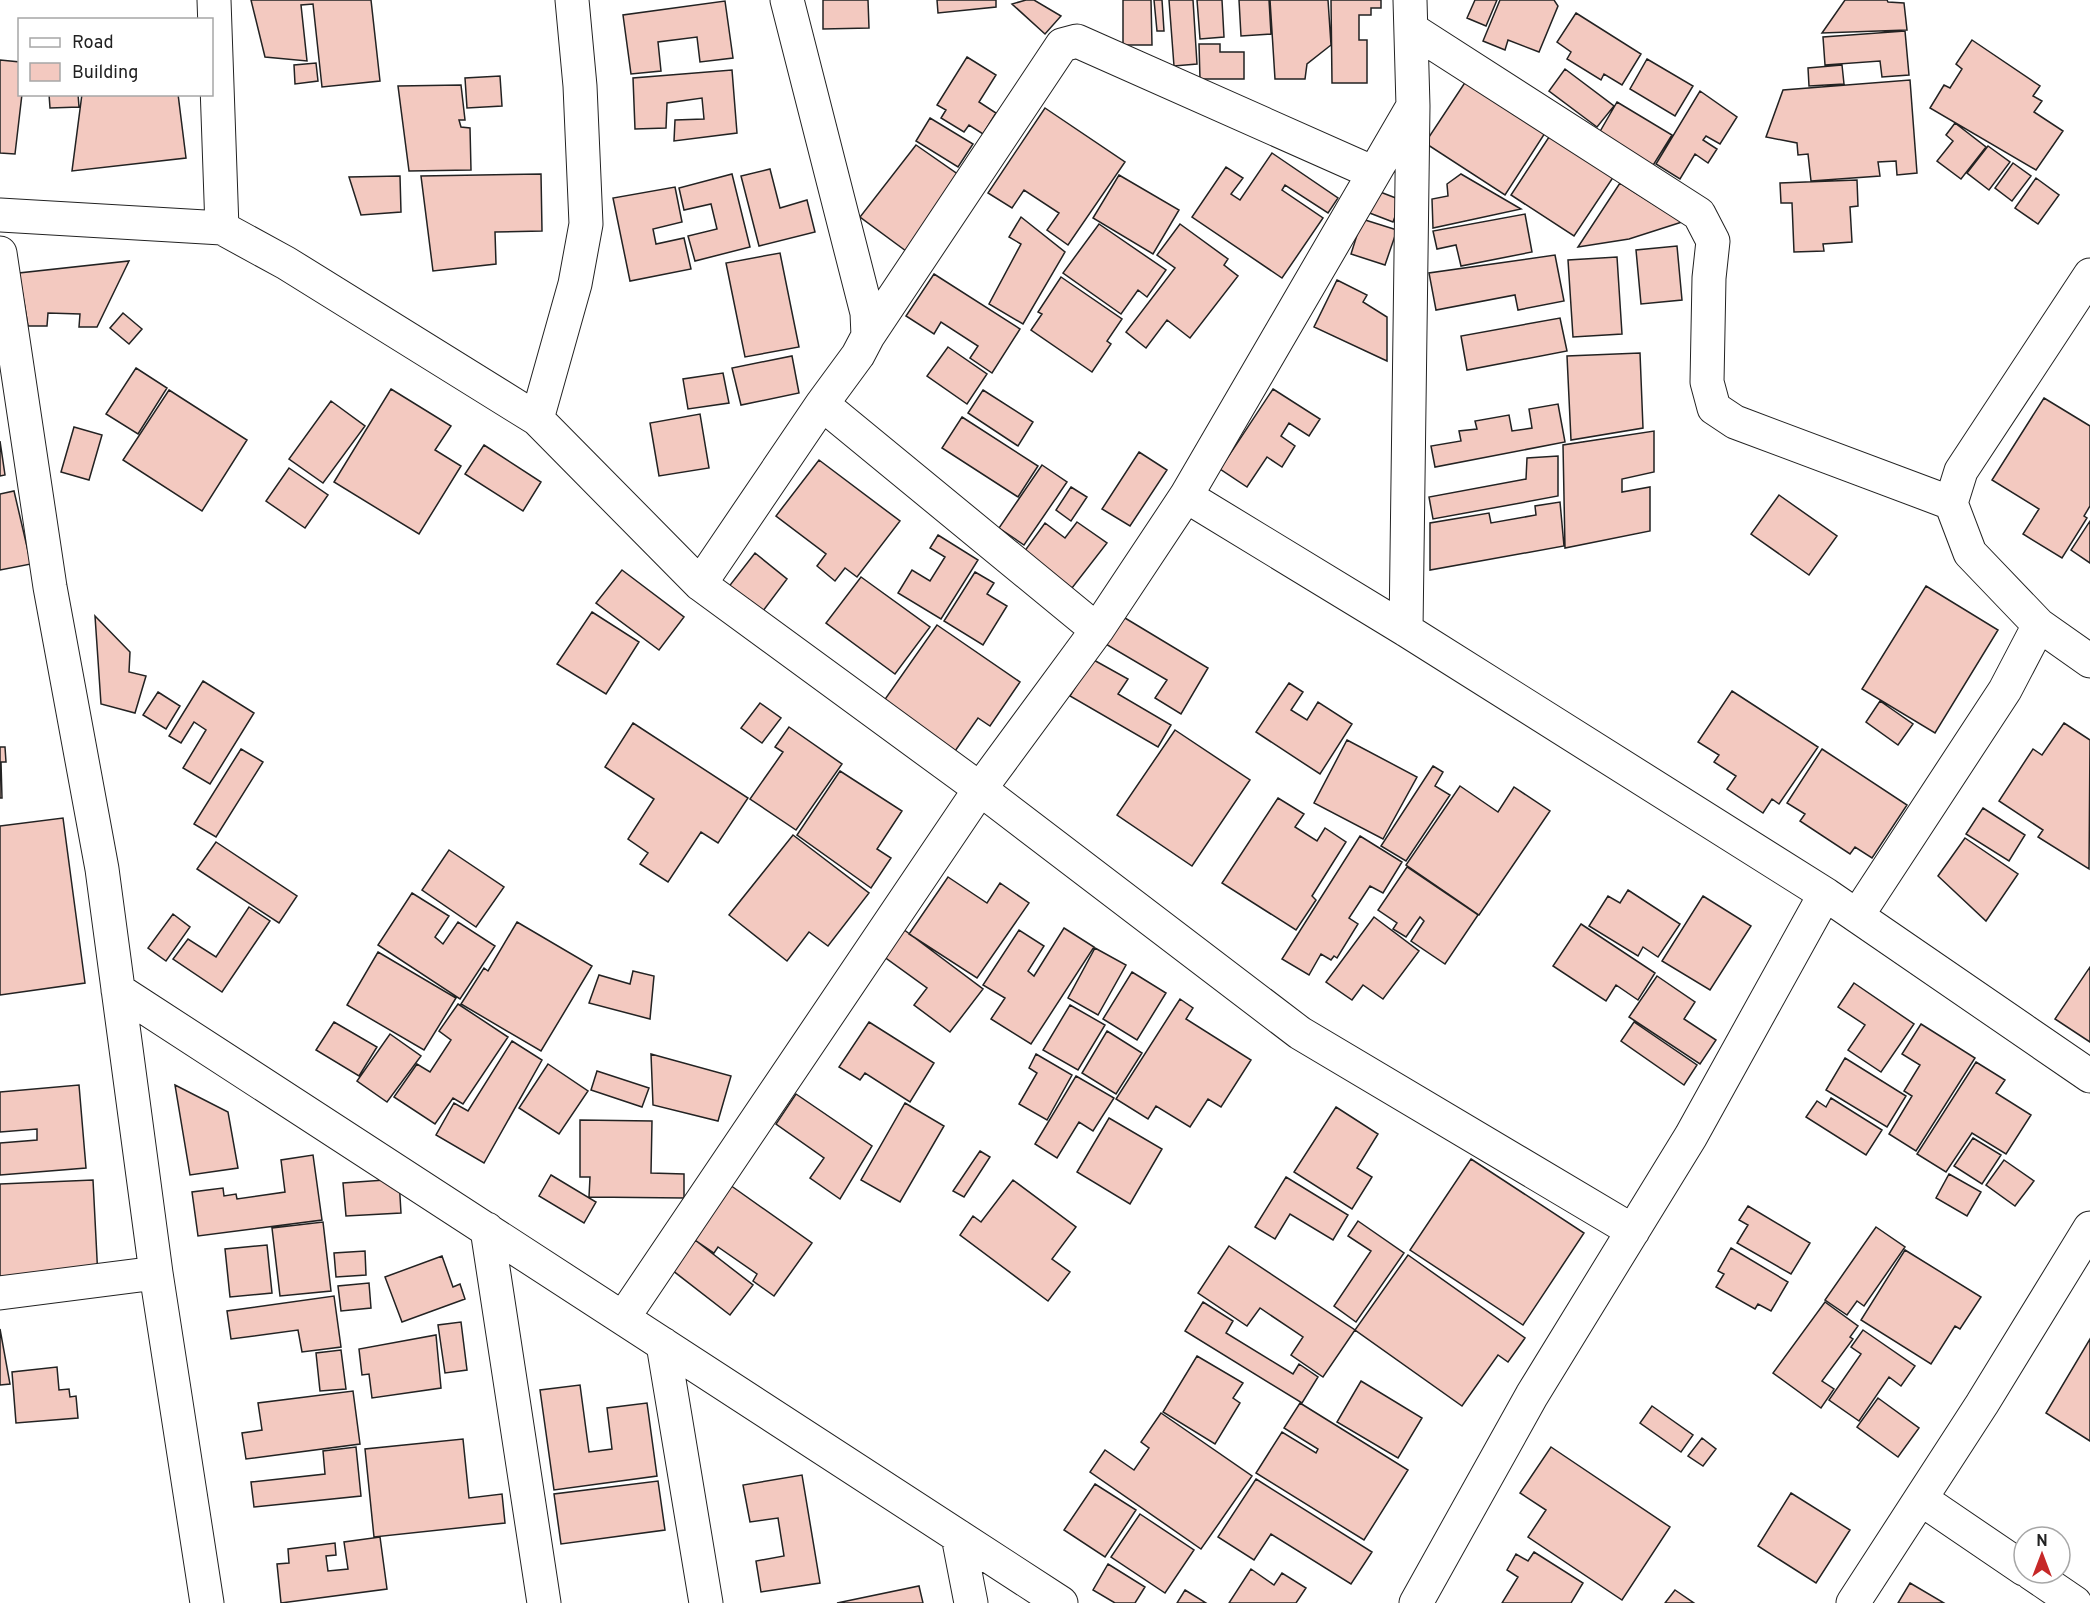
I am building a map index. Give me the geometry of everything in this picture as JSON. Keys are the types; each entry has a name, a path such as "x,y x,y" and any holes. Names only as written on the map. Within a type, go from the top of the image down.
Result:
{"street":[{"path":"214,0 222,228"},
{"path":"537,419 575,284 586,224 580,86 572,0"},
{"path":"787,0 867,313 868,336"},
{"path":"1406,630 1413,106 1411,14"},
{"path":"1411,14 1699,214 1713,241 1707,382 1714,408 1735,422 1951,503"},
{"path":"700,584 822,404 858,355 868,336 1062,45 1077,41 1374,173"},
{"path":"623,1318 980,789 1097,630 1186,496 1413,106"},
{"path":"0,215 222,228 286,263 537,419 700,584 980,789 1300,1033 1633,1231"},
{"path":"0,253 50,586 102,868 156,1273 207,1603"},
{"path":"2090,275 1961,471 1951,503 1970,553 2039,625 2090,661"},
{"path":"822,404 1097,630"},
{"path":"1186,496 1406,630 1825,894 2090,1076"},
{"path":"1857,916 2005,690 2039,625"},
{"path":"1416,1603 1532,1395 1691,1136 1825,894"},
{"path":"118,990 1061,1603"},
{"path":"1853,1603 1982,1404 2090,1228"},
{"path":"487,1229 544,1603"},
{"path":"0,1293 156,1273"},
{"path":"663,1344 706,1603"},
{"path":"1921,1499 2012,1561"},
{"path":"958,1536 971,1603"},
{"path":"2049,1585 2075,1603"}],"building":[{"path":"251,0 371,0 380,81 322,87 313,4 301,5 307,61 265,57"},
{"path":"823,0 868,0 869,28 823,29"},
{"path":"937,0 996,0 996,7 938,13"},
{"path":"1034,0 1061,16 1045,34 1012,4"},
{"path":"1123,0 1151,0 1152,45 1123,45"},
{"path":"1154,0 1162,0 1164,31 1157,31"},
{"path":"1169,0 1193,0 1197,64 1174,66"},
{"path":"1197,0 1222,0 1224,37 1200,39"},
{"path":"1239,0 1269,0 1271,34 1241,36"},
{"path":"1270,0 1328,0 1331,45 1307,64 1305,79 1275,79"},
{"path":"1331,0 1381,0 1381,8 1371,8 1371,15 1359,15 1359,40 1367,40 1367,83 1332,83"},
{"path":"1475,0 1497,0 1486,26 1467,18"},
{"path":"1500,0 1554,0 1558,6 1539,52 1508,40 1505,50 1483,41"},
{"path":"1845,0 1887,0 1904,3 1907,30 1822,33"},
{"path":"725,1 733,58 700,62 697,37 658,42 661,71 631,74 623,15"},
{"path":"1576,13 1641,54 1622,85 1604,74 1601,80 1567,59 1571,52 1557,42"},
{"path":"1905,31 1909,75 1882,77 1880,61 1825,65 1823,37"},
{"path":"1972,40 2040,86 2033,96 2042,101 2034,112 2063,131 2036,170 1930,108 1944,85 1950,88 1962,69 1956,64"},
{"path":"1199,44 1220,44 1220,52 1244,52 1244,79 1200,79"},
{"path":"967,57 996,75 979,102 996,113 983,134 969,125 964,132 941,118 946,110 937,105"},
{"path":"1647,59 1693,86 1675,116 1630,89"},
{"path":"0,60 18,62 18,96 22,96 15,154 0,153"},
{"path":"316,63 318,81 295,84 294,65"},
{"path":"1842,65 1844,84 1809,86 1808,68"},
{"path":"1565,69 1614,106 1597,127 1549,91"},
{"path":"732,70 737,133 674,141 675,120 704,119 702,98 667,103 666,128 635,129 633,78"},
{"path":"500,76 502,106 467,108 465,78"},
{"path":"1910,80 1917,173 1897,175 1896,161 1878,162 1880,176 1811,181 1808,154 1798,155 1797,143 1766,137 1783,90"},
{"path":"1466,81 1545,133 1505,195 1425,143"},
{"path":"461,85 465,120 459,120 461,127 470,128 471,170 409,171 398,86"},
{"path":"1700,91 1737,117 1720,144 1706,136 1703,140 1717,149 1708,163 1695,154 1680,179 1656,164"},
{"path":"49,96 78,96 79,107 50,108"},
{"path":"82,96 178,96 186,158 72,171"},
{"path":"1617,102 1672,135 1652,167 1598,135"},
{"path":"1045,108 1125,162 1068,245 1047,230 1059,213 1024,190 1012,208 988,193"},
{"path":"930,118 973,144 958,167 916,141"},
{"path":"1955,123 1986,147 1961,179 1937,161 1953,141 1946,135"},
{"path":"1551,134 1614,176 1574,236 1511,195"},
{"path":"916,145 959,175 906,251 860,217"},
{"path":"1988,146 2010,162 1989,190 1967,173"},
{"path":"1272,153 1338,198 1328,213 1285,185 1282,190 1323,218 1282,278 1192,217 1226,167 1243,178 1231,194 1240,200"},
{"path":"2013,163 2031,176 2012,201 1995,188"},
{"path":"770,169 780,208 807,200 815,232 759,246 741,176"},
{"path":"541,174 542,231 495,232 496,264 433,271 421,176"},
{"path":"732,174 750,247 695,261 688,236 717,229 711,204 684,210 679,188"},
{"path":"1461,174 1521,209 1433,228 1432,199 1448,196 1447,184"},
{"path":"1119,175 1179,210 1153,254 1093,218"},
{"path":"400,176 401,212 361,215 349,177"},
{"path":"2036,178 2059,195 2038,224 2015,208"},
{"path":"1857,180 1858,206 1850,207 1852,242 1823,244 1824,251 1794,252 1792,203 1781,203 1780,183"},
{"path":"1620,183 1682,222 1629,239 1578,247"},
{"path":"675,187 682,222 653,229 656,244 684,238 691,269 630,281 613,198"},
{"path":"1375,190 1401,200 1393,222 1367,212"},
{"path":"1525,214 1532,252 1461,266 1456,245 1437,249 1433,231"},
{"path":"1021,217 1065,252 1023,324 989,304 1021,244 1009,237"},
{"path":"1362,219 1397,230 1385,265 1351,254"},
{"path":"1099,224 1166,270 1147,297 1138,290 1121,314 1063,273"},
{"path":"1180,224 1228,259 1224,265 1238,276 1190,338 1167,320 1146,348 1126,332 1175,268 1157,255"},
{"path":"1677,246 1682,300 1641,304 1636,250"},
{"path":"780,253 799,347 745,357 726,263"},
{"path":"1555,255 1564,301 1518,310 1515,295 1436,310 1429,273"},
{"path":"1617,257 1622,334 1573,337 1568,260"},
{"path":"129,261 97,327 79,327 80,314 48,313 47,326 28,326 19,273"},
{"path":"934,274 1020,329 992,373 970,358 978,346 941,322 934,334 906,316"},
{"path":"1061,277 1122,319 1107,341 1111,344 1092,372 1031,330 1042,314 1038,312"},
{"path":"1337,280 1367,295 1363,302 1387,317 1387,361 1314,327"},
{"path":"123,313 142,329 129,344 110,328"},
{"path":"1560,318 1567,351 1467,370 1461,336"},
{"path":"948,347 987,374 967,404 927,376"},
{"path":"1640,353 1643,428 1571,440 1567,356"},
{"path":"792,356 799,393 741,405 732,368"},
{"path":"136,368 167,388 138,434 106,414"},
{"path":"723,373 729,403 688,409 683,379"},
{"path":"391,389 451,426 435,450 461,466 419,534 334,482"},
{"path":"1273,389 1320,419 1309,436 1289,423 1281,436 1295,446 1282,467 1267,457 1247,487 1220,469"},
{"path":"169,390 247,440 202,511 123,460"},
{"path":"983,390 1033,422 1018,446 968,413"},
{"path":"2044,398 2090,426 2090,506 2084,516 2087,518 2062,558 2023,534 2039,509 1992,480"},
{"path":"331,401 365,426 323,483 289,459"},
{"path":"1558,404 1565,442 1435,467 1431,446 1461,441 1459,431 1477,429 1475,421 1509,415 1512,431 1532,428 1529,409"},
{"path":"700,414 709,468 659,476 650,423"},
{"path":"962,417 1038,466 1018,497 942,448"},
{"path":"74,427 102,435 89,480 61,472"},
{"path":"1654,431 1654,472 1622,479 1622,492 1650,487 1650,531 1565,548 1563,445"},
{"path":"0,441 5,475 0,476"},
{"path":"484,445 541,482 523,511 465,474"},
{"path":"1139,452 1167,470 1130,526 1102,509"},
{"path":"1558,456 1558,496 1433,519 1429,497 1526,479 1527,458"},
{"path":"819,460 900,521 857,577 845,568 835,581 817,566 826,554 776,516"},
{"path":"1042,465 1067,482 1024,545 999,528"},
{"path":"289,468 328,495 305,528 266,501"},
{"path":"1071,487 1087,497 1071,521 1056,510"},
{"path":"14,491 31,564 0,570 0,494"},
{"path":"1779,495 1837,536 1809,575 1751,534"},
{"path":"1560,502 1564,546 1430,570 1430,523 1489,513 1491,523 1536,515 1535,506"},
{"path":"2090,521 2090,563 2071,550"},
{"path":"1077,522 1107,543 1072,588 1024,552 1045,523 1065,538"},
{"path":"938,535 978,560 941,619 898,593 912,570 930,581 945,557 930,548"},
{"path":"755,553 787,579 760,615 727,589"},
{"path":"622,570 684,617 659,650 596,603"},
{"path":"975,572 994,583 987,594 1007,606 983,645 944,621"},
{"path":"861,577 930,627 895,674 826,623"},
{"path":"1926,586 1998,630 1935,733 1862,689"},
{"path":"592,612 639,642 606,694 557,664"},
{"path":"1120,615 1208,668 1181,714 1155,698 1167,680 1104,643"},
{"path":"95,616 130,652 129,672 146,676 135,713 101,704"},
{"path":"937,625 1020,682 990,726 978,718 953,754 881,705"},
{"path":"1092,659 1128,679 1118,694 1171,725 1158,747 1070,696"},
{"path":"203,681 254,713 210,784 183,768 206,730 194,722 181,743 169,736"},
{"path":"1289,683 1303,692 1291,710 1307,720 1318,702 1352,724 1320,774 1256,732"},
{"path":"1732,691 1818,747 1779,804 1772,799 1763,813 1727,789 1736,776 1714,762 1719,755 1698,742"},
{"path":"158,692 180,706 166,729 143,715"},
{"path":"1880,701 1913,724 1898,745 1866,722"},
{"path":"760,703 781,718 762,743 741,728"},
{"path":"633,723 748,798 718,843 701,832 668,882 640,864 648,853 628,839 654,799 605,767"},
{"path":"2064,723 2090,740 2089,869 2038,837 2043,830 1999,801 2033,749 2042,755"},
{"path":"789,727 842,764 796,830 750,799 783,752 775,747"},
{"path":"1175,730 1250,780 1192,866 1117,815"},
{"path":"1347,740 1417,777 1383,839 1314,803"},
{"path":"0,747 5,747 6,762 1,762 2,798 0,798"},
{"path":"241,749 263,762 216,837 194,824"},
{"path":"1822,749 1907,805 1872,858 1855,847 1850,854 1800,821 1805,814 1787,803"},
{"path":"1433,766 1443,772 1435,786 1450,795 1406,861 1381,846"},
{"path":"840,771 902,811 877,849 891,858 871,888 797,835"},
{"path":"1460,786 1498,812 1514,787 1550,811 1479,915 1406,865"},
{"path":"1278,798 1304,814 1295,827 1317,841 1325,828 1346,842 1312,896 1316,900 1296,930 1222,883"},
{"path":"1983,808 2025,835 2009,861 1966,834"},
{"path":"63,818 85,983 0,995 0,826"},
{"path":"793,835 869,893 828,946 809,932 787,961 729,915"},
{"path":"1360,836 1402,862 1383,893 1370,886 1349,918 1358,924 1337,958 1334,956 1331,960 1321,954 1309,975 1282,959"},
{"path":"1965,838 2018,874 1986,921 1938,876"},
{"path":"216,842 297,896 279,923 197,869"},
{"path":"449,850 504,887 476,927 422,890"},
{"path":"1407,867 1478,915 1445,964 1411,941 1424,921 1420,917 1406,937 1393,929 1397,923 1378,910"},
{"path":"948,877 987,903 1000,883 1029,903 977,978 909,934"},
{"path":"1628,890 1680,924 1658,957 1643,947 1638,956 1589,926 1608,896 1620,903"},
{"path":"412,893 449,916 435,937 443,944 458,922 495,946 460,999 378,945"},
{"path":"1703,896 1751,926 1710,990 1662,961"},
{"path":"249,907 270,921 222,992 173,959 188,939 216,957"},
{"path":"173,914 190,927 166,961 148,948"},
{"path":"1374,917 1419,951 1383,999 1363,985 1352,1000 1326,982"},
{"path":"517,922 592,966 541,1051 461,1004 484,968 488,971"},
{"path":"1581,924 1655,973 1638,1000 1616,985 1606,1001 1553,966"},
{"path":"1064,928 1094,947 1031,1044 991,1019 1005,998 983,985 1019,930 1044,946 1028,971 1034,976"},
{"path":"903,929 983,989 950,1032 914,1005 927,988 883,956"},
{"path":"1095,948 1126,965 1098,1015 1068,998"},
{"path":"378,952 456,998 424,1050 347,1005"},
{"path":"2090,967 2090,1042 2055,1019"},
{"path":"633,971 654,976 650,1019 589,1003 599,975 630,984"},
{"path":"1132,972 1166,993 1137,1040 1103,1019"},
{"path":"1657,976 1695,1002 1684,1019 1716,1040 1700,1064 1629,1017"},
{"path":"1854,983 1914,1024 1881,1072 1848,1050 1865,1025 1838,1007"},
{"path":"1180,999 1193,1008 1186,1019 1251,1060 1221,1107 1208,1099 1190,1127 1156,1106 1148,1119 1116,1099"},
{"path":"458,1004 508,1037 463,1104 453,1098 435,1124 394,1097 417,1064 430,1072 451,1040 439,1031"},
{"path":"1070,1005 1105,1025 1078,1070 1043,1050"},
{"path":"334,1022 377,1047 359,1076 316,1050"},
{"path":"869,1022 934,1063 910,1102 865,1073 860,1080 839,1067"},
{"path":"1634,1022 1697,1065 1684,1085 1621,1041"},
{"path":"1921,1024 1975,1058 1916,1151 1889,1134 1912,1096 1904,1091 1920,1065 1902,1054"},
{"path":"1107,1031 1142,1053 1116,1094 1082,1073"},
{"path":"390,1034 421,1056 387,1102 357,1081"},
{"path":"512,1041 542,1060 484,1163 436,1135 454,1103 468,1111"},
{"path":"651,1054 731,1076 718,1121 653,1105"},
{"path":"1036,1054 1072,1075 1047,1120 1019,1104 1037,1073 1029,1068"},
{"path":"1845,1058 1906,1096 1887,1127 1826,1090"},
{"path":"1976,1062 2005,1080 1996,1093 2031,1115 2006,1154 1972,1133 1946,1172 1917,1154"},
{"path":"548,1064 588,1091 559,1134 519,1108"},
{"path":"597,1071 649,1088 642,1107 591,1090"},
{"path":"1076,1076 1114,1098 1093,1131 1079,1122 1057,1158 1035,1144"},
{"path":"79,1085 86,1168 0,1175 0,1143 37,1140 37,1129 0,1132 0,1092"},
{"path":"175,1085 228,1112 238,1168 190,1175"},
{"path":"796,1094 872,1146 840,1199 810,1178 824,1158 776,1124"},
{"path":"1831,1098 1882,1130 1866,1155 1806,1117 1817,1101 1826,1107"},
{"path":"905,1103 944,1126 900,1202 861,1180"},
{"path":"1336,1107 1378,1134 1357,1168 1372,1177 1352,1209 1294,1172"},
{"path":"1109,1118 1162,1149 1130,1204 1077,1172"},
{"path":"580,1120 652,1121 651,1173 684,1174 684,1198 589,1197 590,1177 580,1177"},
{"path":"1973,1138 2001,1155 1982,1184 1954,1166"},
{"path":"980,1151 990,1157 964,1197 953,1191"},
{"path":"313,1155 322,1220 198,1236 192,1192 223,1188 224,1196 236,1194 237,1199 285,1192 281,1160"},
{"path":"1471,1159 1584,1233 1523,1325 1410,1250"},
{"path":"2004,1160 2034,1181 2015,1206 1986,1185"},
{"path":"1949,1174 1981,1192 1967,1216 1936,1198"},
{"path":"551,1175 596,1202 584,1223 539,1196"},
{"path":"1286,1177 1348,1215 1333,1240 1290,1214 1275,1239 1255,1227"},
{"path":"399,1179 401,1213 346,1216 343,1183"},
{"path":"93,1180 98,1278 0,1283 0,1184"},
{"path":"1013,1180 1076,1227 1052,1259 1070,1272 1048,1301 960,1235 973,1216 981,1222"},
{"path":"730,1185 812,1243 774,1296 753,1281 757,1274 718,1247 714,1253 692,1238"},
{"path":"1748,1206 1810,1243 1791,1274 1737,1243 1748,1225 1739,1220"},
{"path":"1358,1221 1404,1253 1356,1322 1334,1306 1371,1251 1348,1236"},
{"path":"323,1222 331,1291 280,1296 272,1228"},
{"path":"1876,1227 1905,1247 1864,1306 1857,1301 1847,1315 1825,1300"},
{"path":"695,1240 753,1285 730,1315 672,1270"},
{"path":"267,1245 272,1293 230,1297 225,1249"},
{"path":"1229,1246 1355,1330 1323,1377 1291,1355 1303,1337 1260,1308 1247,1326 1198,1293"},
{"path":"1731,1248 1788,1282 1771,1311 1758,1304 1755,1309 1716,1287 1724,1274 1718,1271"},
{"path":"1905,1250 1981,1297 1960,1329 1955,1326 1931,1364 1861,1320"},
{"path":"365,1251 366,1275 336,1277 334,1253"},
{"path":"1408,1255 1525,1338 1508,1362 1498,1355 1462,1406 1355,1330"},
{"path":"442,1256 453,1287 460,1284 465,1299 402,1322 385,1277"},
{"path":"369,1283 371,1308 341,1311 338,1286"},
{"path":"334,1296 341,1347 302,1352 298,1330 231,1339 227,1311"},
{"path":"1203,1302 1233,1321 1226,1333 1293,1374 1299,1364 1318,1377 1302,1403 1185,1331"},
{"path":"1825,1302 1858,1326 1850,1337 1853,1339 1822,1381 1834,1389 1821,1408 1773,1373"},
{"path":"461,1322 467,1370 445,1373 438,1325"},
{"path":"0,1329 10,1384 0,1385"},
{"path":"1863,1330 1915,1366 1901,1386 1889,1377 1859,1421 1829,1400 1861,1354 1851,1347"},
{"path":"436,1335 441,1388 372,1398 369,1374 362,1375 359,1349"},
{"path":"2090,1339 2090,1441 2046,1413"},
{"path":"341,1350 346,1389 320,1391 316,1353"},
{"path":"1197,1356 1243,1383 1233,1398 1240,1403 1215,1444 1163,1412"},
{"path":"57,1367 59,1390 69,1389 70,1397 76,1396 78,1418 16,1423 12,1372"},
{"path":"1361,1381 1422,1418 1398,1458 1337,1422"},
{"path":"580,1385 589,1452 612,1449 607,1408 647,1403 657,1476 554,1490 540,1390"},
{"path":"353,1391 360,1444 246,1459 242,1433 262,1430 258,1403"},
{"path":"1878,1398 1919,1428 1898,1457 1857,1427"},
{"path":"1300,1403 1408,1470 1364,1540 1256,1473 1282,1432 1316,1453 1318,1449 1284,1428"},
{"path":"1652,1406 1693,1435 1681,1452 1640,1423"},
{"path":"1161,1413 1252,1476 1201,1549 1090,1472 1105,1450 1134,1470 1149,1448 1141,1442"},
{"path":"1702,1438 1716,1449 1703,1466 1688,1456"},
{"path":"463,1439 469,1498 502,1494 505,1523 374,1537 365,1449"},
{"path":"356,1447 361,1496 254,1507 251,1482 325,1474 323,1451"},
{"path":"1551,1447 1670,1527 1622,1600 1528,1537 1546,1510 1520,1493"},
{"path":"802,1475 820,1583 761,1592 756,1561 784,1556 778,1518 750,1522 743,1485"},
{"path":"1256,1479 1372,1552 1351,1584 1271,1534 1254,1560 1218,1537"},
{"path":"658,1481 665,1530 561,1544 554,1494"},
{"path":"1095,1484 1136,1510 1105,1557 1064,1530"},
{"path":"1791,1493 1850,1530 1816,1583 1758,1546"},
{"path":"1140,1514 1194,1550 1165,1593 1111,1557"},
{"path":"380,1537 387,1589 281,1603 277,1564 289,1563 288,1549 335,1543 336,1555 326,1556 328,1571 348,1569 344,1542"},
{"path":"1534,1552 1583,1583 1571,1603 1502,1603 1518,1577 1507,1570 1516,1554 1528,1561"},
{"path":"1108,1564 1145,1587 1135,1603 1115,1603 1093,1590"},
{"path":"1251,1569 1274,1585 1282,1573 1306,1588 1296,1603 1229,1603"},
{"path":"1910,1583 1944,1603 1898,1603"},
{"path":"919,1586 923,1603 837,1603"},
{"path":"1185,1590 1206,1603 1177,1603"},
{"path":"1675,1590 1694,1603 1665,1603"}]}
